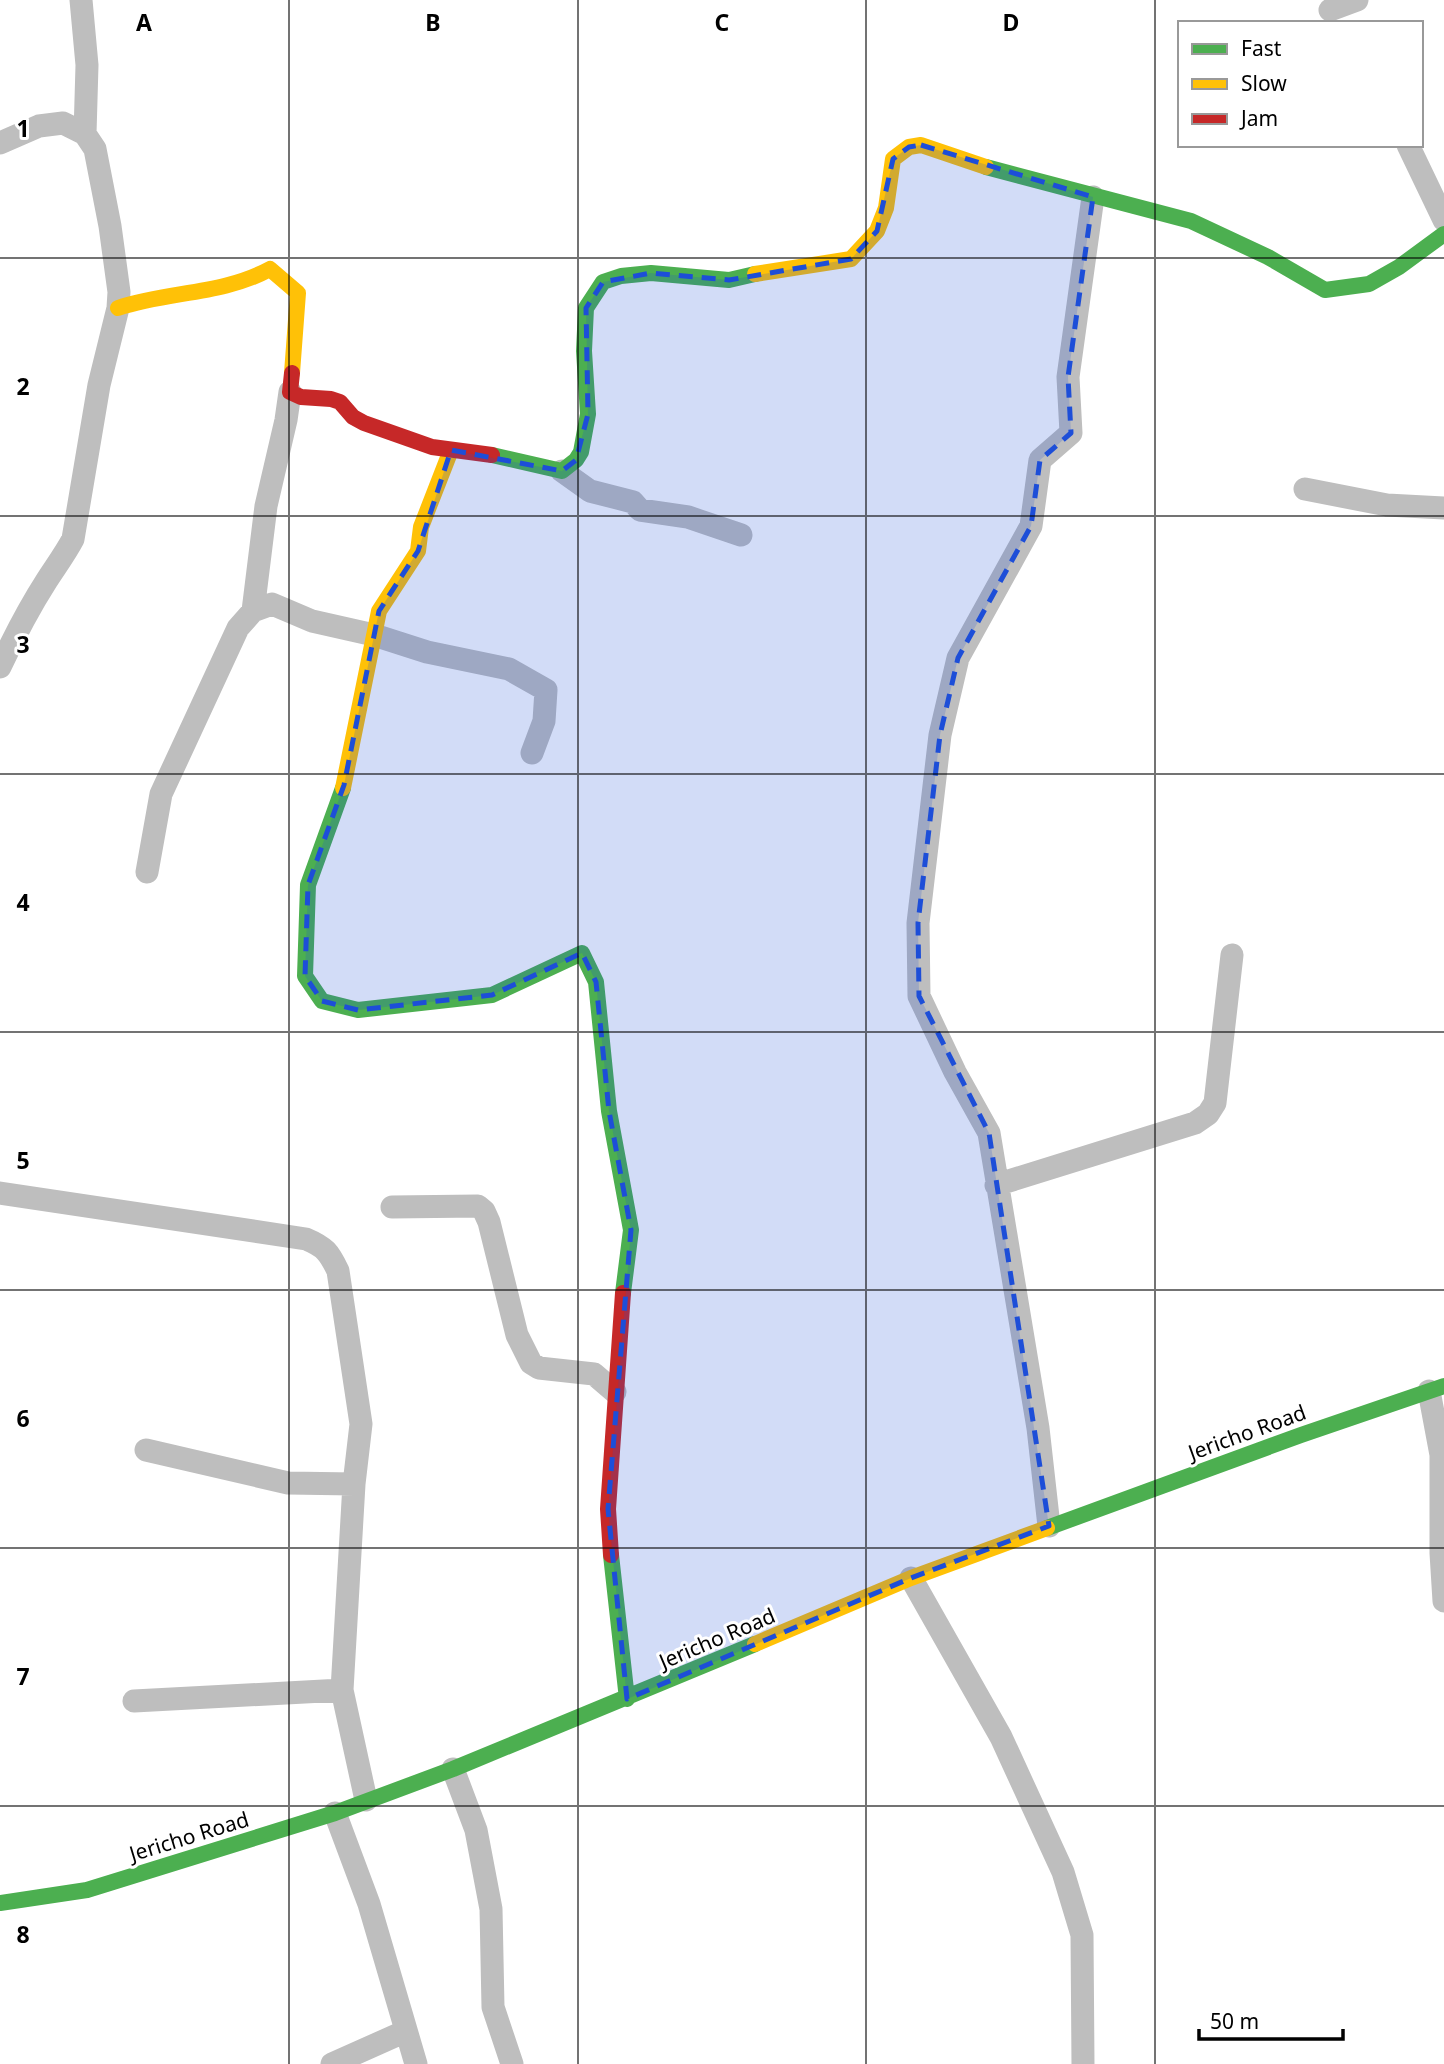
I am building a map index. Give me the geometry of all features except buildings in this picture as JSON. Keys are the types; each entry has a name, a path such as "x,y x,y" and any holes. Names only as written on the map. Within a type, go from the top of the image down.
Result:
{"street":[{"path":"81,0 87,65 85,134"},
{"path":"1331,11 1357,0"},
{"path":"0,143 39,126 64,123 85,134 95,149 119,292 118,308 99,384 72,539 64,558 16,632 0,667"},
{"path":"562,471 576,460 581,452 588,414 584,351 586,308 603,282 621,275 651,273 729,280 777,269 851,259 877,231 886,208 893,159 909,147 921,145 999,171 1191,221 1268,257 1325,290 1369,284 1399,267 1444,234"},
{"path":"1409,147 1444,220"},
{"path":"1049,1526 1038,1428 989,1133 955,1072 919,996 918,923 940,735 958,658 1031,526 1040,460 1071,433 1068,377 1093,197"},
{"path":"118,308 152,298 217,290 249,282 270,269 298,293 293,324 294,357 290,392 266,506 253,611"},
{"path":"290,392 301,397 340,402 353,417 364,423 432,447 504,456 562,471 590,491 633,502 640,510 688,517 741,535"},
{"path":"451,450 421,527 418,551 379,611 344,785 308,885 304,976 322,1001 358,1010 492,995 582,953 596,982 609,1111 631,1230 618,1348 608,1509 612,1572 627,1699"},
{"path":"1305,489 1387,505 1444,508"},
{"path":"146,872 161,794 238,628 253,611 272,604 312,621 374,635 427,652 509,669 546,690 544,720 532,753"},
{"path":"996,1185 1195,1123 1208,1114 1215,1103 1232,955"},
{"path":"0,1193 306,1239 324,1247 338,1271 361,1424 354,1484 342,1690 366,1800"},
{"path":"392,1207 478,1206 484,1211 489,1222 517,1335 531,1363 539,1368 594,1374 615,1392"},
{"path":"1436,1389 1441,1455 1444,1601"},
{"name":"Jericho Road","path":"0,1903 87,1890 335,1813 627,1699 911,1578 1049,1526 1436,1389"},
{"path":"146,1450 288,1483 354,1484"},
{"path":"911,1578 1001,1737 1063,1871 1082,1935 1083,2064"},
{"path":"134,1701 342,1690"},
{"path":"453,1769 476,1830 491,1909 493,2007 512,2064"},
{"path":"335,1813 369,1904 416,2064"},
{"path":"332,2064 406,2031"}],"highlighted area":[{"path":"921,145 1093,197 1068,377 1071,433 1040,460 1031,526 958,658 940,735 918,923 919,996 989,1133 1049,1526 911,1578 627,1699 608,1509 631,1230 609,1111 596,982 582,953 492,995 358,1010 322,1001 305,976 308,885 344,785 379,611 418,551 451,450 562,471 576,460 588,414 586,308 603,282 651,273 729,280 851,259 877,231 893,159 909,147"}],"traffic: fast":[{"path":"986,167 1191,221 1268,257 1325,290 1369,284 1399,267 1444,234"},
{"path":"492,455 562,471 576,460 581,452 588,414 584,351 586,308 603,282 621,276 651,273 729,280 755,274"},
{"path":"343,788 308,885 305,976 322,1001 358,1010 492,995 582,953 596,982 609,1111 631,1230 623,1293"},
{"path":"1047,1528 1444,1386"},
{"path":"611,1555 627,1699"},
{"path":"0,1903 87,1890 335,1813 453,1769 755,1644"}],"traffic: slow":[{"path":"755,274 851,259 877,231 886,208 893,159 909,147 921,145 986,167"},
{"path":"118,308 233,284 270,269 298,293 292,373"},
{"path":"343,788 379,611 418,551 421,527 451,450"},
{"path":"755,1644 911,1578 1047,1528"}],"traffic: jam":[{"path":"292,373 290,392 301,397 340,402 353,417 364,423 432,447 492,455"},
{"path":"611,1555 608,1509 623,1293"}]}
